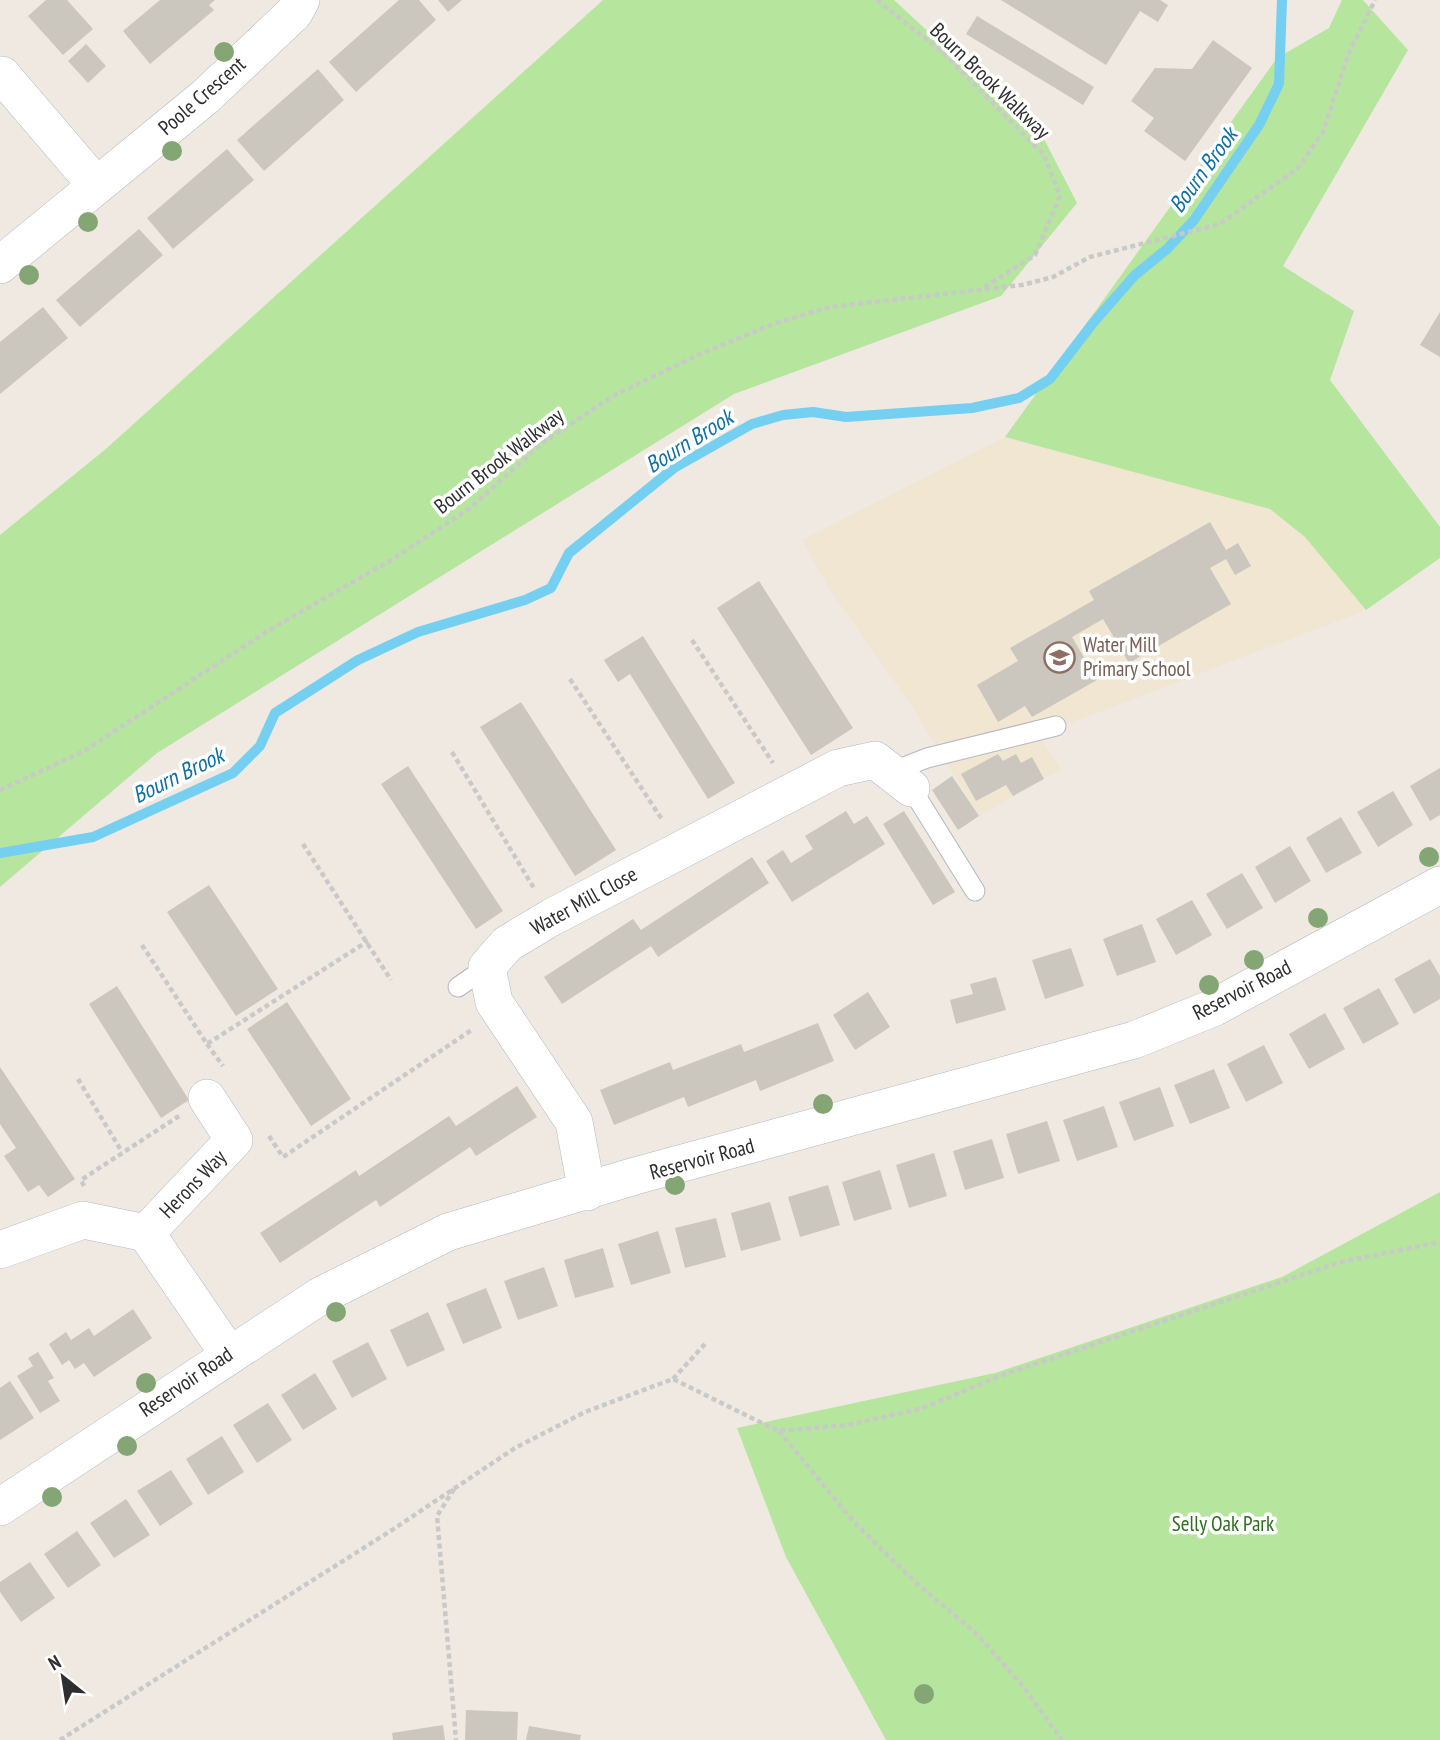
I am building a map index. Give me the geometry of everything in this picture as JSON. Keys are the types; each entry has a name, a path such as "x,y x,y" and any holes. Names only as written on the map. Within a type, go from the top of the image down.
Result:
{"street":[{"name":"Poole Crescent","path":"0,265 205,97 294,13 301,0"},
{"path":"2,75 96,185"},
{"name":"Water Mill Close","path":"587,1192 574,1122 494,1002 473,977 507,944 552,918 838,768 875,760 901,780"},
{"name":"Reservoir Road","path":"0,1507 228,1353 320,1296 448,1232 1134,1040 1215,1007 1440,885"},
{"name":"Herons Way","path":"146,1233 234,1140 217,1085"},
{"name":"Herons Way","path":"0,1250 83,1220 146,1233 228,1353"}],"lane":[{"path":"975,891 901,780 927,758 1056,726"}],"path":[{"name":"Bourn Brook Walkway","path":"877,0 942,52 1044,155 1060,196 1035,255 980,290"},
{"name":"Bourn Brook Walkway","path":"0,790 84,751 269,630 388,562 469,509 542,443 613,396 698,355 773,324 831,307 1022,285 1053,277 1090,257 1220,224 1298,168 1323,132 1348,55 1375,0"},
{"path":"692,640 792,793"},
{"path":"570,679 681,848"},
{"path":"452,752 552,918"},
{"path":"303,844 391,980"},
{"path":"207,1044 368,941"},
{"path":"107,1224 81,1180 217,1085 207,1044 142,945"},
{"path":"283,1157 474,1028"},
{"path":"78,1079 122,1152"},
{"path":"778,1431 848,1425 923,1408 1002,1375 1340,1262 1440,1242"},
{"path":"60,1740 392,1530 515,1448 584,1412 673,1379 705,1344"},
{"path":"673,1379 778,1431 853,1521 914,1581 977,1634 1022,1685 1062,1740"},
{"path":"456,1740 437,1516 457,1485"}],"shaded area":[{"name":"Water Mill Primary School","path":"1005,437 1270,509 1305,537 1366,610 1039,735 1061,769 979,816 911,705 830,590 802,540"}],"green space":[{"path":"603,0 894,0 1044,139 1077,203 1001,296 734,394 157,753 0,887 0,535 107,448"},
{"path":"1342,0 1363,0 1408,50 1283,266 1354,311 1330,380 1440,527 1440,558 1366,610 1305,537 1270,509 1005,437 1277,58 1329,28"},
{"name":"Selly Oak Park","path":"1440,1192 1440,1740 886,1740 786,1557 737,1428 995,1373 1282,1277"}],"building":[{"path":"46,0 67,0 93,29 63,55 28,16"},
{"path":"160,0 215,0 209,5 214,10 150,64 123,31"},
{"path":"399,0 419,0 436,20 356,92 329,62"},
{"path":"438,0 462,0 448,12"},
{"path":"1001,0 1160,0 1168,5 1158,22 1140,11 1106,65"},
{"path":"977,16 1094,87 1083,105 966,34"},
{"path":"1213,40 1252,68 1185,161 1144,131 1154,118 1131,101 1155,68 1192,69"},
{"path":"86,44 106,66 88,83 68,61"},
{"path":"318,69 344,100 264,171 237,140"},
{"path":"227,149 254,180 173,249 147,218"},
{"path":"139,229 163,255 80,327 56,300"},
{"path":"43,307 68,338 0,394 0,342"},
{"path":"1440,312 1440,357 1420,345"},
{"path":"1210,522 1226,550 1238,543 1251,566 1235,575 1226,559 1210,568 1231,604 1129,663 1103,619 1072,637 1097,680 1032,717 1025,706 998,722 977,685 1018,661 1010,648 1094,600 1089,591"},
{"path":"759,581 853,728 811,755 717,608"},
{"path":"643,636 735,783 708,799 630,674 618,682 604,660"},
{"path":"521,702 616,850 575,876 480,727"},
{"path":"998,754 1003,761 1016,754 1021,763 1032,757 1044,779 1013,796 1006,785 976,801 961,774"},
{"path":"408,766 503,911 476,929 381,784"},
{"path":"1440,768 1440,815 1430,821 1410,786"},
{"path":"952,776 979,816 958,830 932,790"},
{"path":"1393,791 1413,825 1378,847 1357,812"},
{"path":"846,811 854,824 867,816 885,844 792,902 766,861 783,850 791,863 813,849 805,836"},
{"path":"904,811 955,892 933,905 883,824"},
{"path":"1341,817 1362,853 1326,873 1306,838"},
{"path":"1290,846 1311,881 1275,903 1255,867"},
{"path":"752,857 769,883 658,957 651,946 562,1004 544,977 633,919 641,930"},
{"path":"1242,873 1263,908 1227,929 1206,894"},
{"path":"209,885 278,989 236,1016 167,912"},
{"path":"1192,900 1212,935 1176,955 1156,919"},
{"path":"1142,924 1156,962 1117,976 1103,939"},
{"path":"1071,948 1084,986 1045,999 1032,960"},
{"path":"1430,959 1440,976 1440,999 1414,1014 1394,979"},
{"path":"996,977 1006,1010 956,1024 950,1000 973,994 970,984"},
{"path":"117,986 189,1100 161,1118 89,1004"},
{"path":"1379,988 1399,1024 1363,1044 1343,1008"},
{"path":"868,992 890,1027 855,1050 833,1015"},
{"path":"287,1002 351,1099 311,1126 247,1029"},
{"path":"1325,1013 1345,1049 1309,1069 1289,1034"},
{"path":"818,1023 834,1061 760,1091 756,1080 688,1107 684,1097 614,1125 600,1090 670,1062 673,1070 741,1044 744,1052"},
{"path":"1264,1045 1283,1083 1246,1102 1227,1064"},
{"path":"0,1067 75,1179 48,1197 39,1185 28,1192 4,1156 16,1148 0,1124"},
{"path":"1214,1069 1230,1108 1190,1124 1174,1085"},
{"path":"517,1086 537,1117 476,1156 470,1147 380,1207 376,1200 280,1263 260,1233 356,1170 359,1176 449,1116 456,1126"},
{"path":"1160,1087 1174,1126 1134,1141 1119,1102"},
{"path":"1104,1106 1118,1147 1077,1161 1063,1120"},
{"path":"1047,1121 1060,1161 1018,1174 1006,1134"},
{"path":"992,1139 1004,1178 965,1190 953,1151"},
{"path":"934,1153 947,1196 909,1208 896,1165"},
{"path":"880,1170 892,1209 854,1221 842,1182"},
{"path":"828,1185 840,1225 800,1237 788,1197"},
{"path":"770,1202 781,1240 741,1251 731,1213"},
{"path":"716,1218 726,1257 685,1268 675,1228"},
{"path":"658,1231 671,1273 631,1285 618,1244"},
{"path":"603,1248 614,1287 575,1298 564,1260"},
{"path":"544,1267 558,1306 518,1320 504,1281"},
{"path":"486,1288 502,1328 463,1344 446,1304"},
{"path":"133,1309 152,1338 94,1377 84,1363 75,1369 69,1360 62,1365 49,1344 66,1332 71,1340 89,1328 94,1336"},
{"path":"428,1312 445,1350 407,1367 390,1330"},
{"path":"368,1342 387,1379 352,1398 332,1361"},
{"path":"38,1352 54,1378 48,1381 60,1401 40,1413 17,1376 33,1366 28,1358"},
{"path":"315,1373 337,1409 303,1430 281,1395"},
{"path":"10,1381 34,1418 0,1440 0,1388"},
{"path":"268,1403 292,1440 257,1463 233,1425"},
{"path":"222,1436 244,1472 208,1495 186,1459"},
{"path":"171,1470 193,1504 160,1526 137,1491"},
{"path":"126,1499 150,1535 114,1558 90,1523"},
{"path":"77,1531 101,1565 68,1588 44,1554"},
{"path":"30,1562 55,1598 21,1622 0,1592 0,1582"},
{"path":"466,1710 518,1712 517,1740 465,1740"},
{"path":"443,1725 445,1740 393,1740 392,1733"},
{"path":"529,1726 581,1735 580,1740 526,1740"}],"waterway":[{"name":"Bourn Brook","path":"0,853 93,837 233,773 260,746 275,713 358,660 418,632 525,600 551,588 569,553 674,468 752,424 783,415 813,412 846,417 972,408 1019,398 1050,379 1093,323 1135,275 1167,249 1194,220 1259,125 1279,84 1282,0"}],"place":[{"name":"Water Mill Primary School","path":"1060,657"}]}
